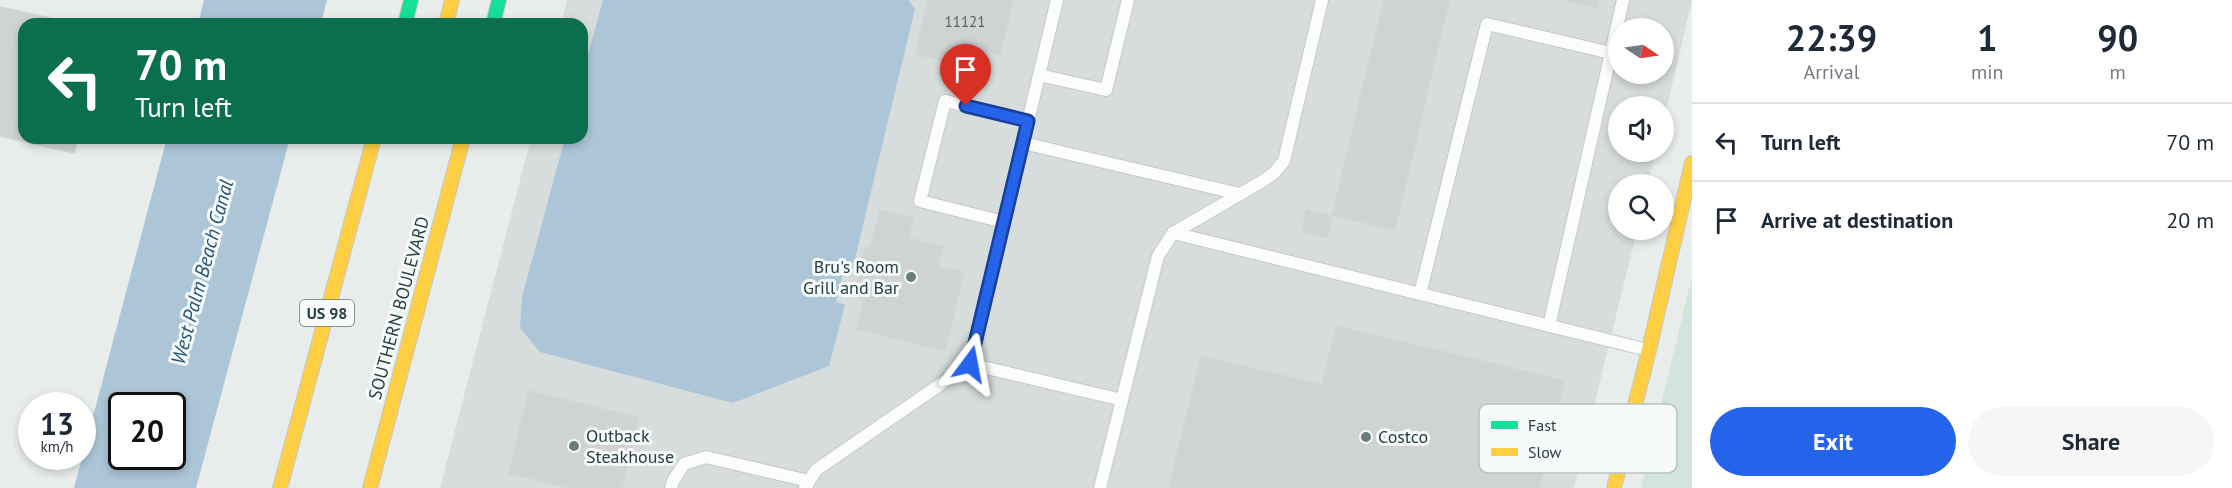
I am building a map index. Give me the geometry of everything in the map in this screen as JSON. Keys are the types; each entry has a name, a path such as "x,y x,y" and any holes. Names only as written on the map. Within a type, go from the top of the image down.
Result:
{"main road":[{"path":"406,18 411,0"},
{"path":"448,18 452,0"},
{"path":"494,18 499,0"},
{"name":"US 98","path":"280,488 372,144"},
{"name":"SOUTHERN BOULEVARD","path":"370,488 461,144"},
{"path":"444,162 444,209"},
{"path":"1635,404 1692,163"},
{"path":"1614,488 1618,473"}],"lane":[{"path":"671,488 684,464 706,457 807,484 816,470 970,364 1057,0"},
{"path":"1039,75 1106,90 1128,0"},
{"path":"1100,488 1158,256 1173,233 1273,174 1284,161 1322,0"},
{"path":"1619,18 1623,0"},
{"path":"1420,294 1487,24 1608,52"},
{"path":"1549,326 1608,66"},
{"path":"1004,222 920,201 945,101 1028,121"},
{"path":"1023,143 1240,194"},
{"path":"1173,233 1649,350"},
{"path":"970,364 1122,400"}],"shaded area":[{"path":"567,0 1692,0 1674,76 1674,18 1608,18 1608,84 1672,84 1669,96 1608,96 1608,162 1654,162 1650,174 1608,174 1608,240 1635,240 1595,404 1479,404 1479,473 1578,473 1574,488 440,488 529,144 588,144 588,18 562,18"},
{"path":"1692,276 1692,488 1641,488 1645,473 1677,473 1677,404 1661,404"}],"water":[{"path":"204,0 327,0 322,18 200,18"},
{"path":"603,0 908,0 915,9 851,275 843,274 836,302 845,305 829,366 733,403 540,352 520,328 522,297 563,144 588,144 588,55"},
{"name":"West Palm Beach Canal","path":"165,144 288,144 196,488 74,488 79,470 96,470 96,405"}],"building":[{"path":"928,0 1013,0 1000,55 954,44 950,62 915,54"},
{"path":"1384,0 1449,0 1395,230 1333,215 1327,238 1302,231 1306,210 1332,216"},
{"path":"1564,0 1599,0 1597,8"},
{"path":"0,7 50,18 18,18 18,140 0,136"},
{"path":"35,144 76,144 74,153"},
{"name":"Bru's Room Grill and Bar","path":"880,210 913,218 908,238 943,247 938,266 964,272 945,351 857,329 868,284 857,281 865,248 870,249"},
{"name":"Costco","path":"1336,326 1565,381 1559,404 1479,404 1479,473 1543,473 1539,488 1169,488 1201,356 1322,385"},
{"name":"Outback Steakhouse","path":"529,391 639,418 622,488 569,488 509,473"}],"traffic: fast":[{"path":"406,18 411,0"},
{"path":"494,18 499,0"}],"traffic: slow":[{"path":"448,18 452,0"},
{"path":"280,488 372,144"},
{"path":"370,488 461,144"},
{"path":"1635,404 1692,163"},
{"path":"1614,488 1618,473"}],"place":[{"name":"Bru's Room Grill and Bar","path":"911,277"},
{"name":"Costco","path":"1366,437"},
{"name":"Outback Steakhouse","path":"574,446"}],"route":[{"path":"966,106 1028,121 970,364"}]}
